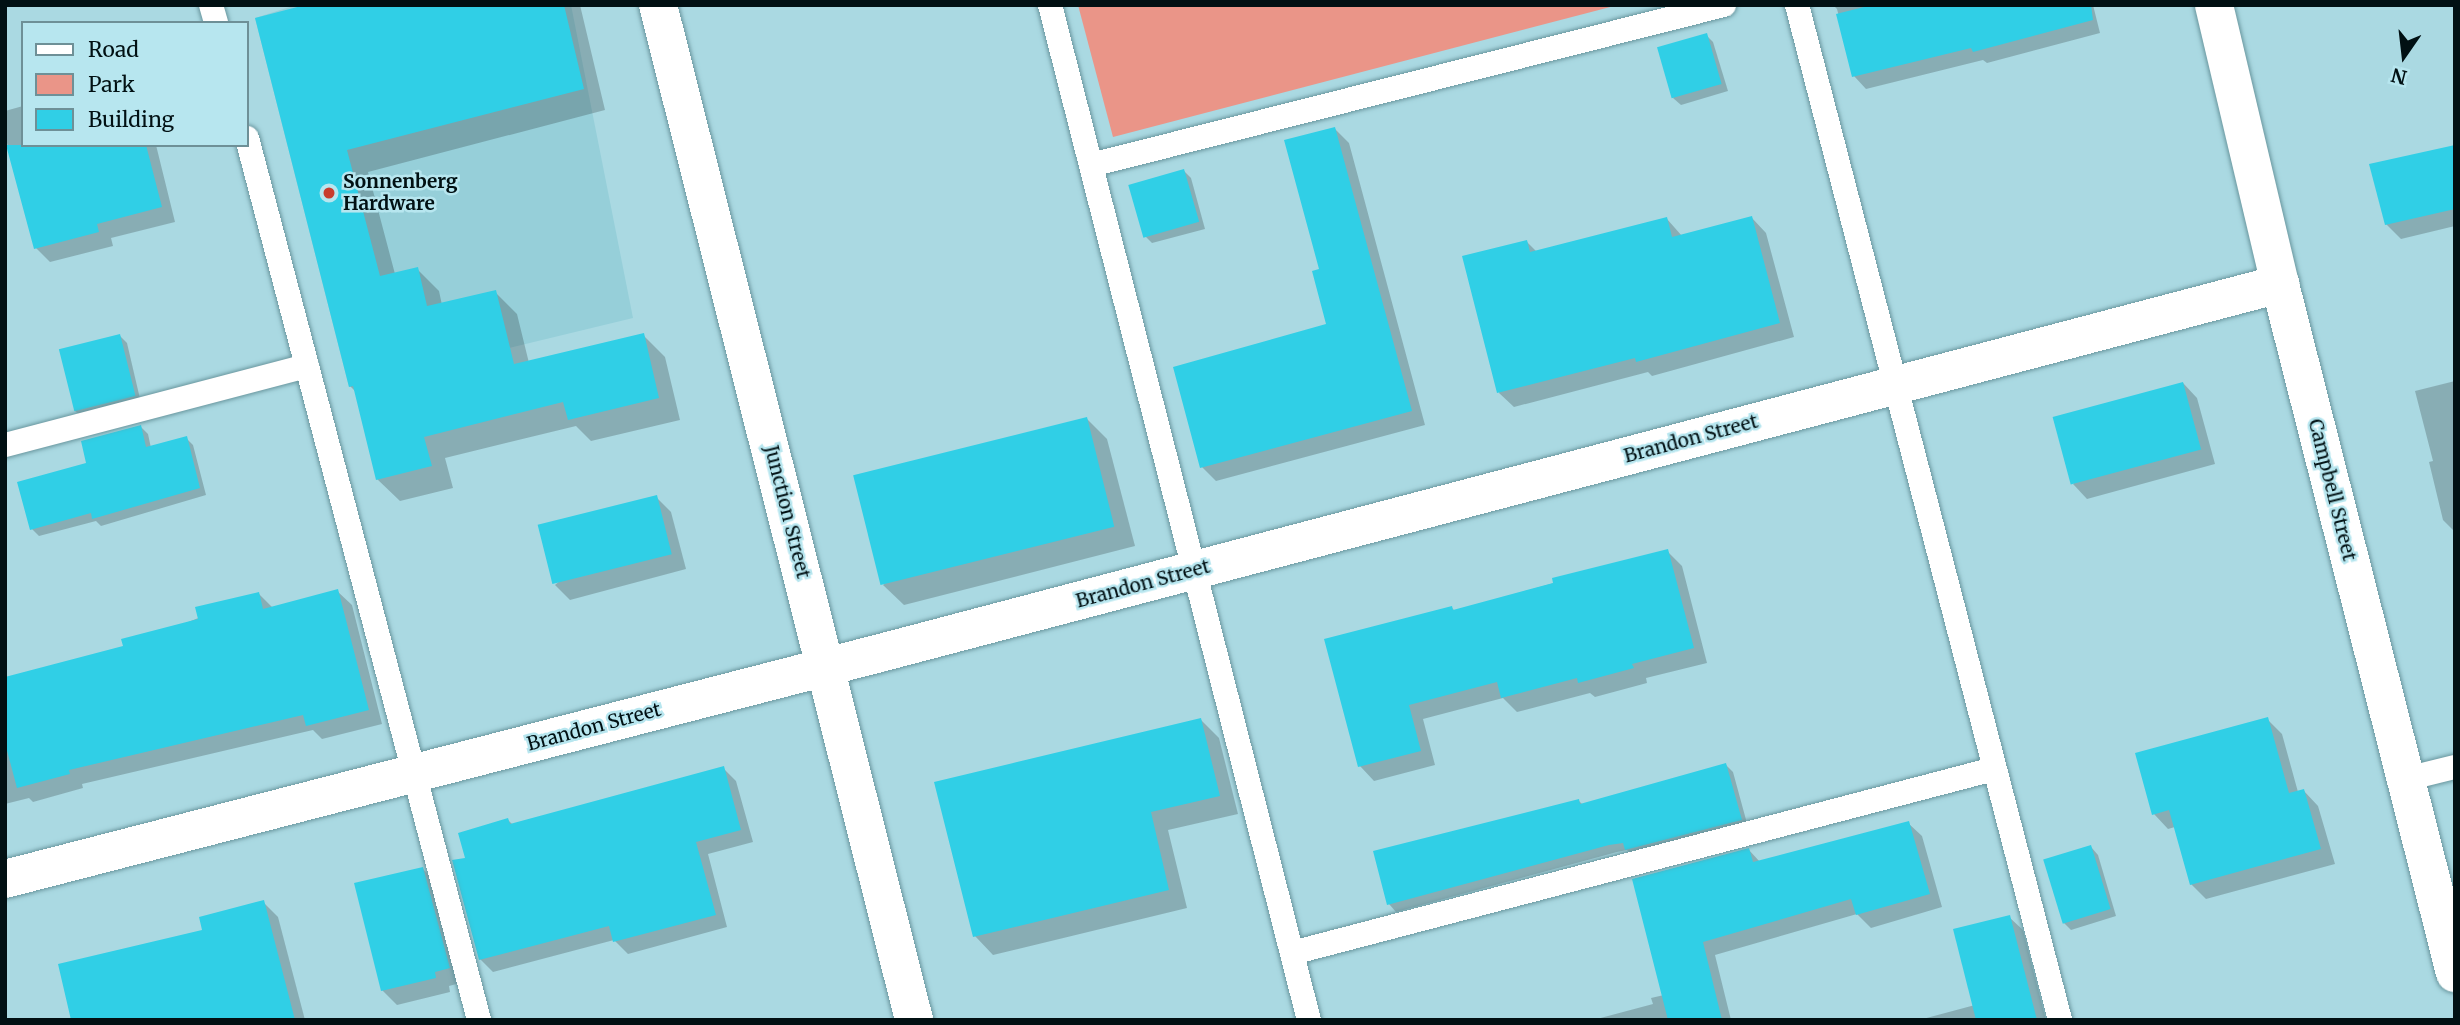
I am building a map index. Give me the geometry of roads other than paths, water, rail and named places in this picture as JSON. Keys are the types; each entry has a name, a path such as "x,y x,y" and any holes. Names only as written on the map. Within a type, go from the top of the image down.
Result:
{"street":[{"name":"Junction Street","path":"658,5 914,1020"},
{"name":"Campbell Street","path":"2214,5 2280,284 2455,973"},
{"name":"Brandon Street","path":"5,879 826,667 2280,284"}],"lane":[{"path":"1050,5 1309,1020"},
{"path":"1091,165 1724,5"},
{"path":"1797,5 1893,385 2060,1020"},
{"path":"248,142 479,1020"},
{"path":"5,445 307,366"},
{"path":"2406,779 2455,767"},
{"path":"1292,953 1994,769"}],"place":[{"name":"Sonnenberg Hardware","path":"329,193"}]}
